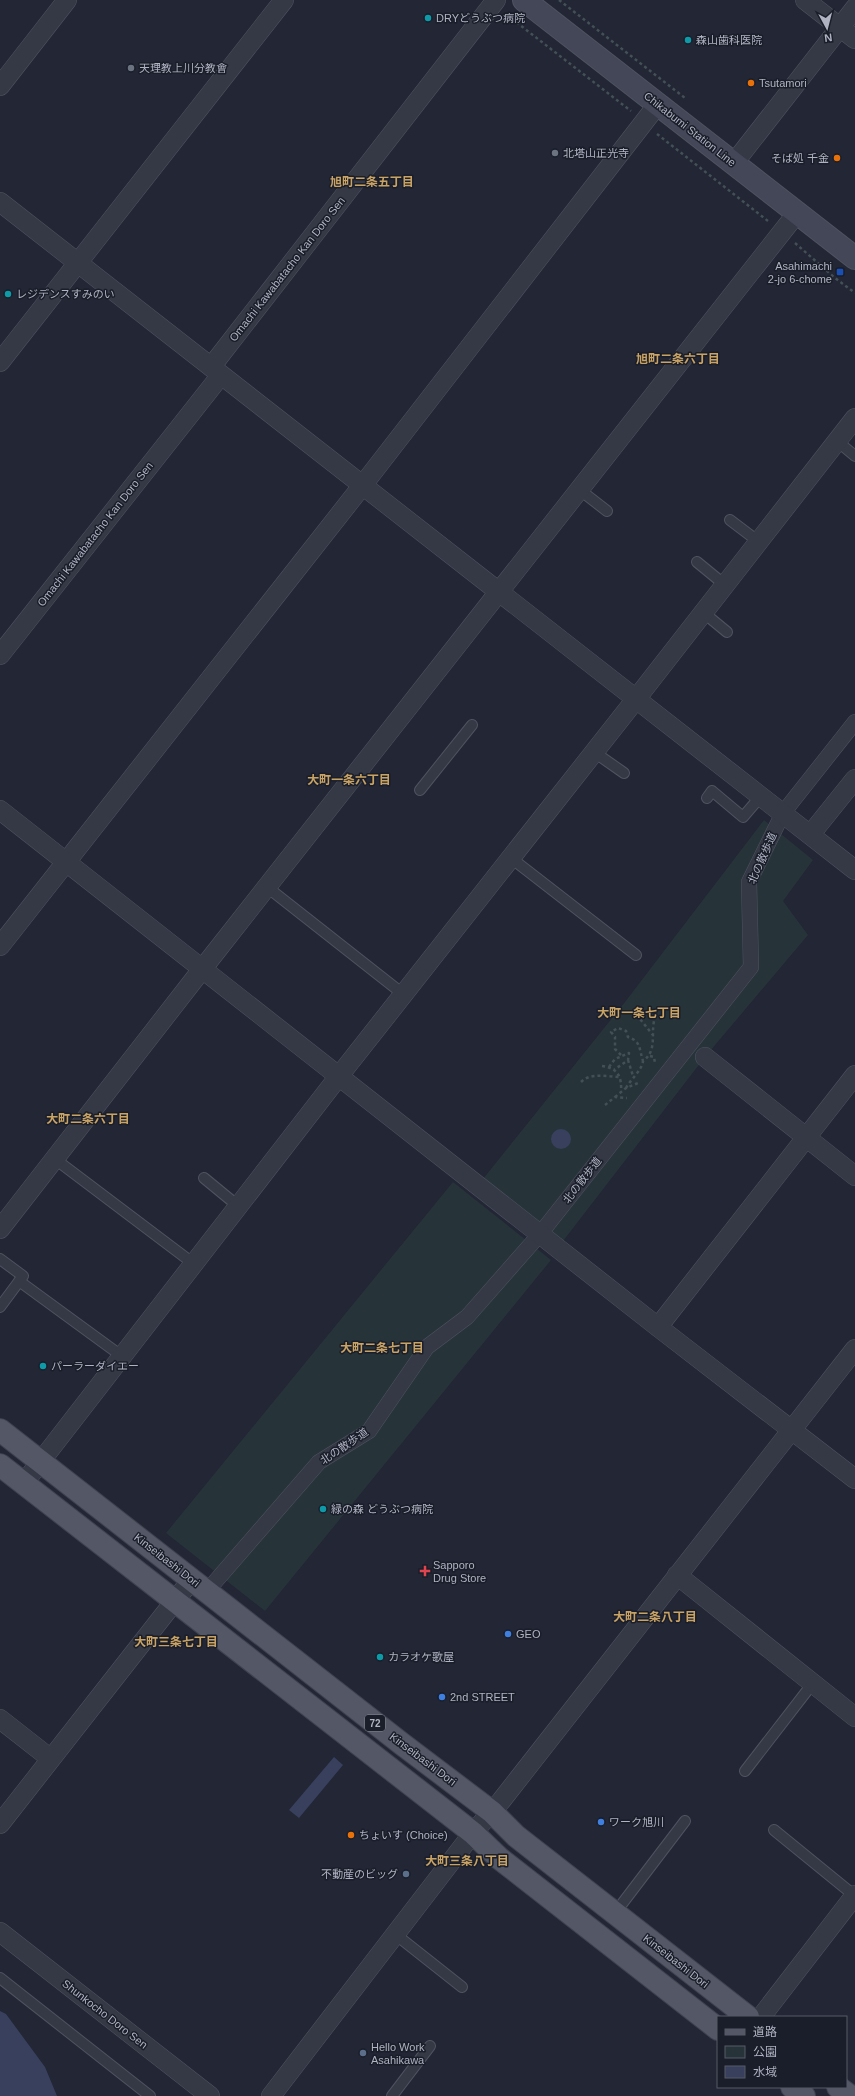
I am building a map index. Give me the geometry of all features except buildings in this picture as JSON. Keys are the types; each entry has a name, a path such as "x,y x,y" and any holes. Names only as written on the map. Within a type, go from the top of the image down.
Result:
{"main road":[{"name":"Chikabumi Station Line","path":"524,0 855,258"},
{"name":"Kinseibashi Dori","path":"0,1430 402,1744 492,1812 516,1836 747,2016"},
{"name":"72","path":"0,1464 473,1833 499,1858 717,2028"},
{"path":"793,2088 804,2096"},
{"path":"839,2088 850,2096"}],"street":[{"path":"0,86 67,0"},
{"path":"0,362 284,0"},
{"path":"805,0 855,39"},
{"name":"Omachi Kawabatacho Kan Doro Sen","path":"0,655 494,2"},
{"path":"734,163 855,8"},
{"path":"0,946 362,486 658,104"},
{"path":"0,202 77,264 855,870"},
{"path":"0,1229 203,968 797,213"},
{"path":"24,1484 339,1076 704,613 855,418"},
{"name":"北の散歩道","path":"214,1583 319,1462 369,1431 427,1347 467,1317 540,1234 750,967 749,882 783,813 855,722"},
{"path":"810,835 855,779"},
{"path":"0,810 658,1327 855,1479"},
{"path":"705,1057 855,1176"},
{"path":"658,1327 855,1075"},
{"path":"272,2096 473,1833 492,1812 855,1349"},
{"path":"677,1575 855,1717"},
{"path":"0,1824 192,1579"},
{"path":"0,1719 51,1759"},
{"path":"762,2016 855,1895"},
{"name":"Shunkocho Doro Sen","path":"0,1932 210,2096"}],"lane":[{"path":"837,441 855,456"},
{"path":"580,490 607,511"},
{"path":"730,520 759,542"},
{"path":"697,562 725,585"},
{"path":"704,613 727,632"},
{"path":"420,790 472,725"},
{"path":"594,752 624,773"},
{"path":"707,798 712,791 743,817 761,796"},
{"path":"511,858 636,956"},
{"path":"267,887 403,994"},
{"path":"55,1159 194,1264"},
{"path":"204,1178 238,1206"},
{"path":"0,1259 23,1276 0,1307"},
{"path":"19,1281 122,1356"},
{"path":"745,1771 812,1683"},
{"path":"615,1913 685,1821"},
{"path":"774,1830 855,1895"},
{"path":"396,1934 462,1987"},
{"path":"0,1978 150,2096"},
{"path":"392,2096 430,2046"}],"path":[{"path":"494,2 644,122 664,140 783,232 835,278 855,292"},
{"path":"637,1008 640,1019 653,1035"},
{"path":"644,1061 650,1056 654,1044 654,1021"},
{"path":"621,1055 615,1049 615,1037 611,1032 618,1028 626,1031 628,1037 634,1039 640,1045 644,1061 642,1068 633,1076 626,1088"},
{"path":"609,1067 614,1058 630,1053 628,1060 633,1076"},
{"path":"614,1070 628,1060"},
{"path":"602,1066 609,1067 621,1077 621,1092"},
{"path":"581,1082 586,1077 596,1075 621,1077"},
{"path":"605,1105 626,1088 640,1082"},
{"path":"615,1097 630,1099"}],"green space":[{"path":"764,820 813,860 783,901 808,935 705,1057 560,1245 483,1179 625,1002"},
{"path":"453,1182 551,1260 265,1611 166,1533"}],"water":[{"path":"561,1129 568,1132 571,1139 568,1146 561,1149 554,1146 551,1139 554,1132"},
{"path":"334,1757 343,1765 299,1818 289,1810"},
{"path":"0,2011 6,2014 45,2067 57,2096 0,2096"}],"place":[{"name":"DRYどうぶつ病院","path":"428,18"},
{"name":"森山歯科医院","path":"688,40"},
{"name":"天理教上川分教會","path":"131,68"},
{"name":"Tsutamori","path":"751,83"},
{"name":"北塔山正光寺","path":"555,153"},
{"name":"そば処 千金","path":"837,158"},
{"name":"Asahimachi 2-jo 6-chome","path":"840,272"},
{"name":"レジデンスすみのい","path":"8,294"},
{"name":"パーラーダイエー","path":"43,1366"},
{"name":"緑の森 どうぶつ病院","path":"323,1509"},
{"name":"Sapporo Drug Store","path":"425,1571"},
{"name":"GEO","path":"508,1634"},
{"name":"カラオケ歌屋","path":"380,1657"},
{"name":"2nd STREET","path":"442,1697"},
{"name":"ワーク旭川","path":"601,1822"},
{"name":"ちょいす (Choice)","path":"351,1835"},
{"name":"不動産のビッグ","path":"406,1874"},
{"name":"Hello Work Asahikawa","path":"363,2053"}],"district":[{"name":"旭町二条五丁目","path":"372,182"},
{"name":"旭町二条六丁目","path":"678,359"},
{"name":"大町一条六丁目","path":"349,780"},
{"name":"大町一条七丁目","path":"639,1013"},
{"name":"大町二条六丁目","path":"88,1119"},
{"name":"大町二条七丁目","path":"382,1348"},
{"name":"大町二条八丁目","path":"655,1617"},
{"name":"大町三条七丁目","path":"176,1642"},
{"name":"大町三条八丁目","path":"467,1861"}]}
